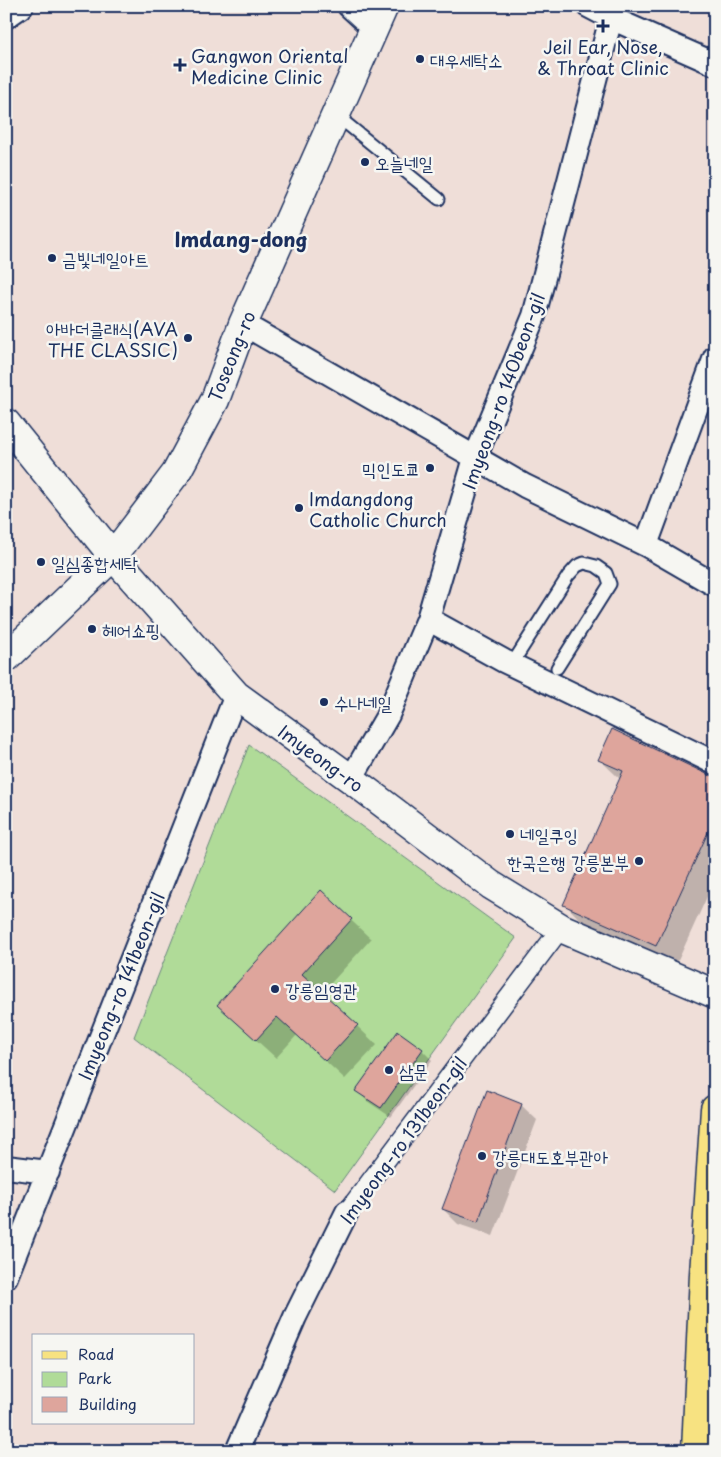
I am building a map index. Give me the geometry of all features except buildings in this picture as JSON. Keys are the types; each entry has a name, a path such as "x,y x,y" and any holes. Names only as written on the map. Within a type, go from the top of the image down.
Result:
{"main road":[{"path":"696,1451 704,1274 715,1109"}],"street":[{"path":"6,17 22,6"},
{"path":"349,6 379,18"},
{"path":"588,6 715,64"},
{"name":"Toseong-ro","path":"6,658 112,556 176,473 215,400 243,324 379,18"},
{"name":"Imyeong-ro 140beon-gil","path":"351,779 388,715 428,619 475,458 534,316 611,18"},
{"path":"243,324 524,486 646,545 715,585"},
{"path":"646,545 715,357"},
{"name":"Imyeong-ro","path":"6,423 112,556 236,695 491,885 561,928 715,994"},
{"path":"428,619 512,664 715,763"},
{"name":"Imyeong-ro 141beon-gil","path":"6,1277 236,695"},
{"name":"Imyeong-ro 131beon-gil","path":"237,1451 295,1317 347,1212 561,928"},
{"path":"6,1167 48,1172"}],"lane":[{"path":"336,115 439,199"},
{"path":"512,664 568,576 577,566 584,563 596,566 606,572 610,584 557,668"}],"green space":[{"path":"249,745 516,938 335,1190 134,1037"}],"place":[{"name":"Jeil Ear, Nose, & Throat Clinic","path":"603,26"},
{"name":"대우세탁소","path":"420,59"},
{"name":"Gangwon Oriental Medicine Clinic","path":"180,65"},
{"name":"오늘네일","path":"365,162"},
{"name":"금빛네일아트","path":"52,258"},
{"name":"아바더클래식(AVA THE CLASSIC)","path":"188,338"},
{"name":"믹인도쿄","path":"430,468"},
{"name":"Imdangdong Catholic Church","path":"299,508"},
{"name":"일심종합세탁","path":"41,562"},
{"name":"헤어쇼핑","path":"92,629"},
{"name":"수나네일","path":"324,702"},
{"name":"네일쿠잉","path":"510,834"},
{"name":"한국은행 강릉본부","path":"639,861"},
{"name":"강릉임영관","path":"275,989"},
{"name":"삼문","path":"389,1070"},
{"name":"강릉대도호부관아","path":"482,1156"}],"district":[{"name":"Imdang-dong","path":"241,239"}]}
